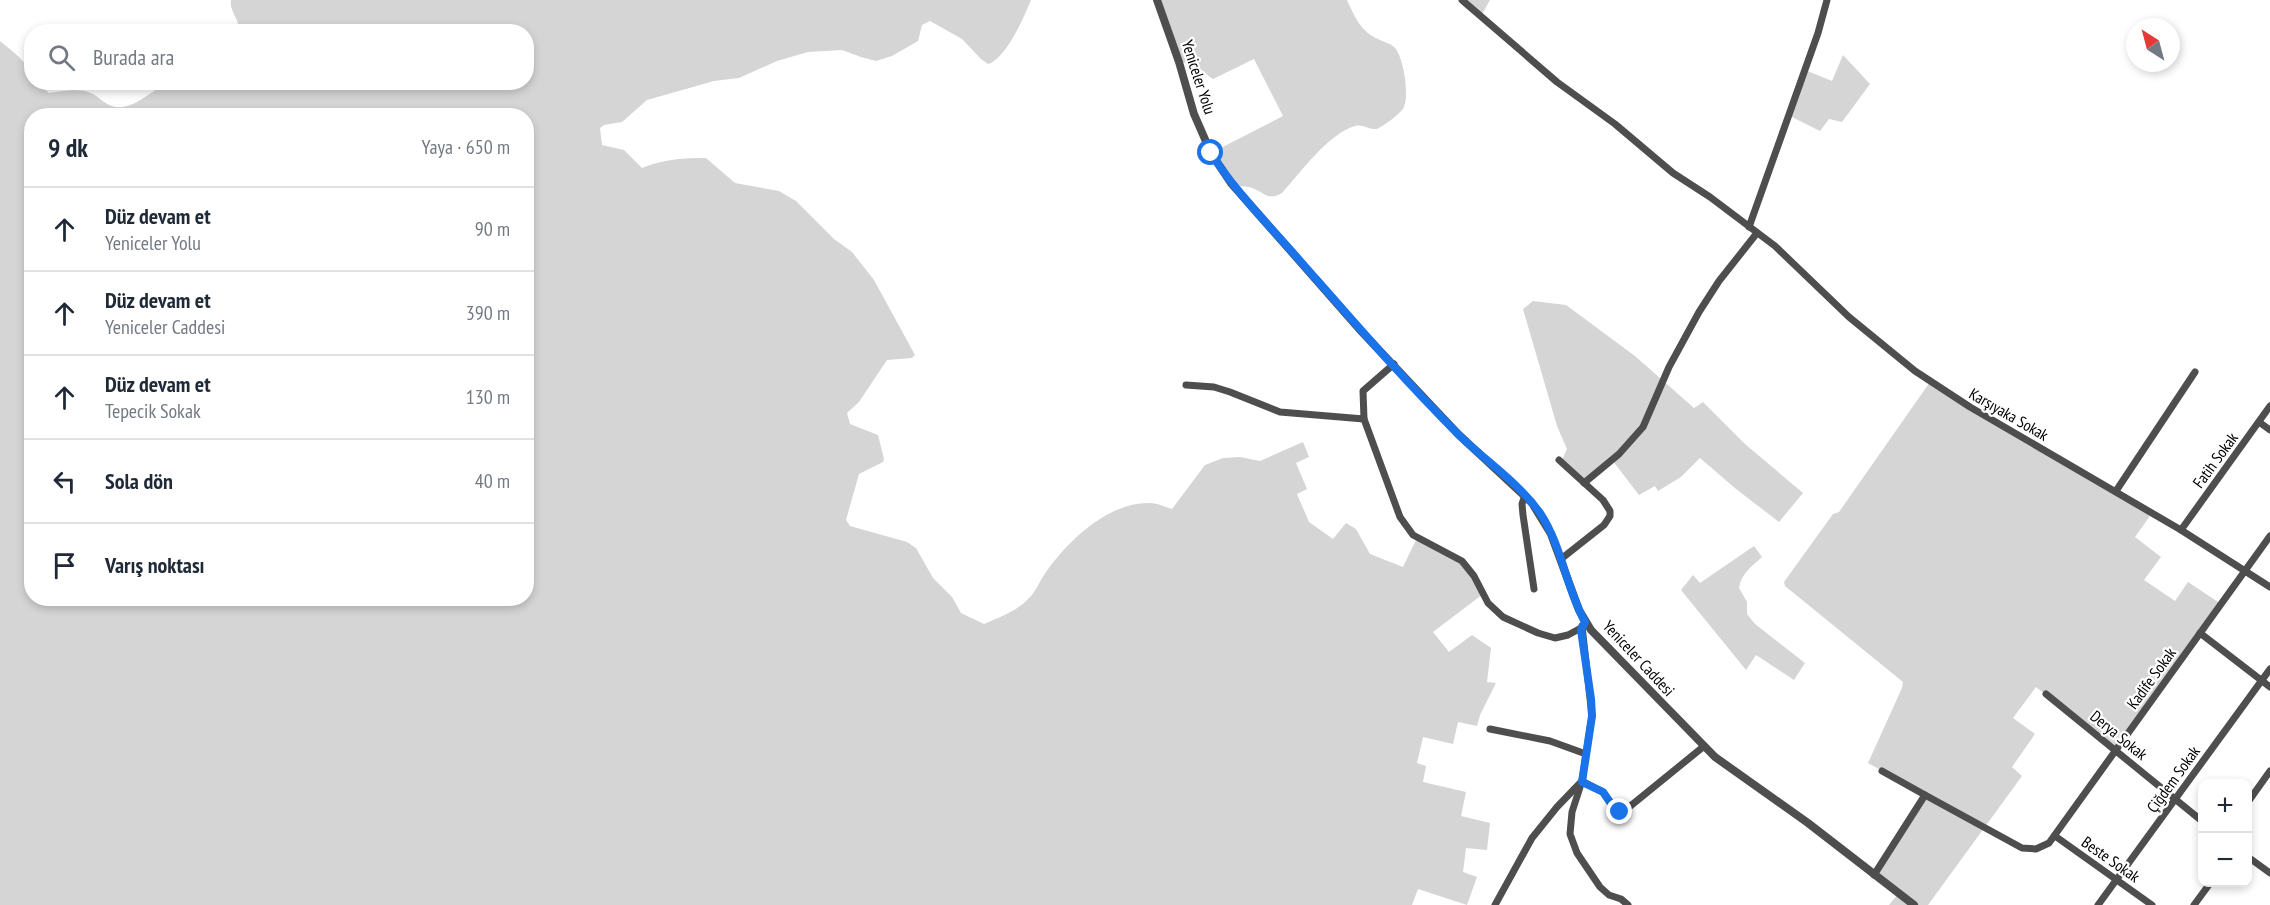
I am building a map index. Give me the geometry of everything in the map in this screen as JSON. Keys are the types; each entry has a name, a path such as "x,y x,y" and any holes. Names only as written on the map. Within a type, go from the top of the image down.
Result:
{"street":[{"name":"Yeniceler Yolu","path":"1157,0 1194,114 1206,143 1231,183 1286,244"},
{"name":"Karşıyaka Sokak","path":"1462,0 1557,82 1615,124 1673,173 1757,233 1849,317 1915,371 1970,407 2181,530 2270,587"},
{"path":"1749,227 1818,33 1827,0"},
{"path":"1584,483 1619,454 1643,427 1669,367 1703,304 1757,233"},
{"name":"Yeniceler Caddesi","path":"1286,244 1362,332 1458,434 1525,495 1546,523 1583,625 1703,747 1914,905"},
{"path":"1394,364 1363,391 1364,419 1400,517 1413,534 1462,561 1474,576 1488,603 1503,617 1555,638 1568,635 1583,625 1592,716 1582,782 1570,824 1572,842 1600,887 1609,895 1621,899 1628,905"},
{"path":"2116,491 2195,372"},
{"path":"1186,385 1214,387 1265,407 1293,414 1364,419"},
{"name":"Fatih Sokak","path":"2181,530 2270,406"},
{"path":"2259,422 2270,430"},
{"path":"1559,460 1603,500 1610,516 1604,525 1560,559"},
{"path":"1525,495 1522,515 1534,589"},
{"name":"Kadife Sokak","path":"2055,836 2270,536"},
{"path":"2200,633 2270,687"},
{"name":"Çiğdem Sokak","path":"2098,905 2270,669"},
{"name":"Derya Sokak","path":"2046,694 2198,818"},
{"path":"1490,729 1550,741 1586,754"},
{"path":"1582,782 1603,792 1614,808 1623,812 1703,747"},
{"path":"1882,771 2022,848 2036,849 2049,843 2055,836"},
{"path":"2252,795 2270,771"},
{"path":"1496,905 1532,838 1557,807 1582,782"},
{"path":"1874,875 1925,795"},
{"name":"Beste Sokak","path":"2055,836 2152,905"},
{"path":"2252,860 2270,873"},
{"path":"2194,905 2207,887"}],"shaded area":[{"path":"231,0 1031,0 1008,46 995,61 988,64 962,39 930,21 922,25 918,41 892,56 876,61 842,50 808,52 777,61 739,78 714,81 647,100 622,122 604,125 600,128 602,145 624,150 642,168 673,160 706,158 735,183 779,191 796,201 834,239 852,252 874,280 915,355 912,358 887,360 859,402 847,413 850,424 878,435 884,459 883,462 859,474 846,520 850,526 907,542 916,548 933,578 952,597 961,613 984,624 1013,610 1031,596 1044,575 1066,548 1104,516 1134,504 1153,503 1172,509 1205,465 1223,458 1240,457 1260,461 1303,442 1309,457 1296,463 1307,489 1297,494 1309,522 1333,539 1346,523 1356,529 1370,554 1403,567 1417,538 1458,558 1483,594 1433,632 1449,652 1472,635 1491,648 1487,682 1496,683 1477,726 1458,722 1453,744 1423,737 1417,763 1426,766 1423,782 1466,792 1461,816 1490,823 1487,850 1466,848 1463,872 1477,877 1467,905 1418,889 1412,905 0,905 0,41 24,63 24,90 46,90 49,93 70,90 86,91 116,107 138,102 156,90 534,90 534,24 238,24"},
{"path":"1157,0 1347,0 1362,28 1398,52 1406,87 1403,109 1377,129 1355,126 1345,130 1325,145 1282,193 1269,196 1249,187 1233,186 1211,153 1283,116 1254,59 1213,79 1193,65 1179,62"},
{"path":"1462,0 1490,0 1481,16"},
{"path":"1843,55 1870,84 1842,122 1829,119 1820,131 1788,115 1805,70 1832,81"},
{"path":"1533,301 1566,305 1635,356 1694,408 1703,402 1745,444 1803,493 1779,522 1700,458 1681,477 1658,491 1655,486 1639,495 1612,460 1584,483 1561,462 1567,449 1557,426 1523,309"},
{"path":"1930,382 2152,513 2135,537 2161,557 2144,580 2175,601 2188,582 2221,604 2116,751 2036,687 2013,718 2035,734 2012,767 2022,776 1928,905 1889,905 1898,894 1874,875 1925,795 1868,763 1903,682 1785,586 1784,582 1833,514 1839,512"},
{"path":"1754,546 1762,557 1744,575 1739,588 1747,602 1747,614 1755,624 1805,663 1794,680 1756,655 1746,670 1681,590 1693,575 1700,583"}],"route":[{"path":"1211,153 1231,183 1362,332 1458,434 1525,495 1540,513 1551,534 1585,622 1581,630 1592,716 1582,782 1603,792 1614,808 1620,812"}]}
